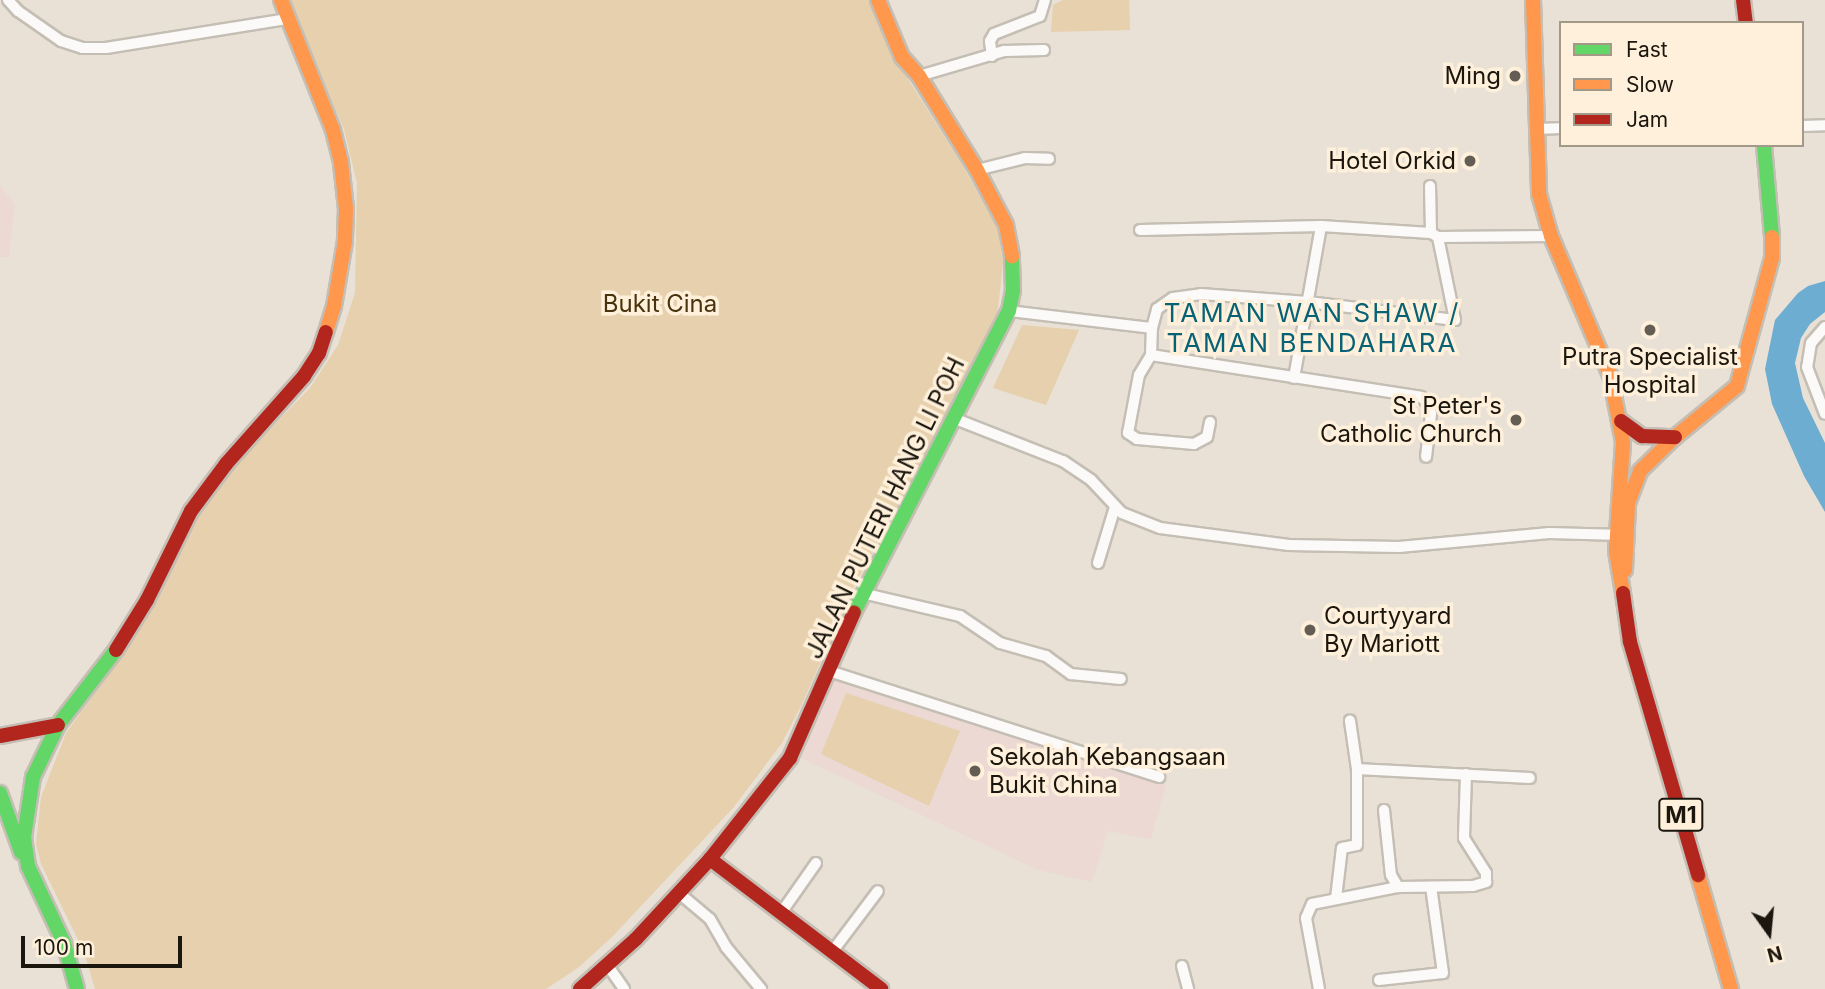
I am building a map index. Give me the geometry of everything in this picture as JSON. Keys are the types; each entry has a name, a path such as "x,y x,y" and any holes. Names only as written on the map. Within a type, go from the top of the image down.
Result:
{"main road":[{"path":"27,866 24,837 26,806 33,777 58,725 117,648 147,600 175,539 207,487 304,376 319,353 334,306 345,242 346,209 341,163 333,130 281,0"},
{"name":"JALAN PUTERI HANG LI POH","path":"580,989 608,966 710,859 790,758 862,593 1009,311 1013,290 1006,225 978,170 919,76 902,57 878,0"},
{"path":"1533,0 1539,194 1551,236 1610,375 1621,421 1622,590"},
{"path":"1743,0 1746,21"},
{"path":"1621,535 1634,481 1648,461 1737,386 1772,258 1772,214 1765,147"},
{"path":"1621,421 1642,436 1675,436"},
{"name":"M1","path":"1621,535 1616,551 1630,642 1731,989"},
{"path":"0,736 58,725"},
{"path":"0,793 4,812 27,866 64,943 77,989"},
{"path":"710,859 881,989"}],"street":[{"path":"8,0 18,11 61,41 82,48 136,44 288,19"},
{"path":"992,56 990,41 994,34 1040,16 1045,0"},
{"path":"919,76 1016,50 1044,50"},
{"path":"1804,126 1825,125"},
{"path":"1536,129 1559,128"},
{"path":"978,170 1025,158 1049,159"},
{"path":"1210,422 1207,437 1194,444 1130,437 1130,411 1139,375 1151,355 1152,328 1157,309 1173,298 1201,294 1308,302 1455,320 1434,235 1430,186"},
{"path":"1140,230 1321,226 1434,235 1551,236"},
{"path":"1294,378 1321,226"},
{"path":"1009,311 1152,328"},
{"path":"1825,327 1811,343 1807,367 1825,414"},
{"path":"1151,355 1421,397 1429,404 1431,414 1426,457"},
{"path":"953,418 1063,461 1091,480 1115,507 1132,519 1160,528 1289,545 1399,547 1539,533 1621,535"},
{"path":"1098,563 1115,507"},
{"path":"862,593 960,616 1000,643 1046,656 1071,674 1121,679"},
{"path":"829,671 1159,776"},
{"path":"1336,898 1342,848 1357,845 1357,769 1350,721"},
{"path":"1357,769 1530,778"},
{"path":"1318,984 1306,918 1312,904 1398,887 1473,886 1486,882 1486,873 1464,838 1466,774"},
{"path":"1384,810 1391,875 1398,887"},
{"path":"781,913 816,863"},
{"path":"1379,980 1443,973 1431,887"},
{"path":"832,952 878,891"},
{"path":"679,893 710,919 726,947 761,989"},
{"path":"608,966 624,989"},
{"path":"1182,966 1188,989"}],"shaded area":[{"path":"0,186 15,204 9,257 0,257"},
{"name":"Sekolah Kebangsaan Bukit China","path":"833,680 1166,785 1151,839 1108,831 1092,882 1038,870 799,757"}],"green space":[{"name":"Bukit Cina","path":"291,0 870,0 903,71 963,166 998,230 1003,263 997,318 852,591 782,743 733,808 612,937 579,967 546,989 95,989 84,952 41,864 36,844 41,797 66,733 123,654 155,603 198,516 227,473 310,388 338,345 355,293 357,183 344,129 316,68"},
{"path":"1063,0 1129,0 1130,30 1051,32 1053,5"},
{"path":"1022,325 1079,330 1046,405 993,388"},
{"path":"846,693 960,731 929,806 821,754"}],"water":[{"path":"1825,281 1825,312 1810,324 1801,338 1795,363 1803,398 1825,443 1825,512 1804,476 1772,404 1765,369 1775,320 1798,293 1808,286"}],"traffic: fast":[{"path":"1764,147 1772,237"},
{"path":"854,612 1009,311 1013,290 1012,256"},
{"path":"77,989 64,943 28,866 24,837 33,777 58,725 116,650"},
{"path":"0,793 21,852"}],"traffic: slow":[{"path":"281,0 333,130 341,163 346,209 345,241 334,306 326,332"},
{"path":"878,0 902,57 919,76 977,170 1006,225 1012,256"},
{"path":"1533,0 1539,194 1551,236 1610,375 1623,442 1616,551 1623,593"},
{"path":"1625,570 1628,503 1640,471 1675,437 1737,386 1772,258 1772,237"},
{"path":"1698,875 1731,989"}],"traffic: jam":[{"path":"1743,0 1746,21"},
{"path":"116,650 147,600 191,511 226,464 304,376 319,353 326,332"},
{"path":"1621,421 1642,436 1675,437"},
{"path":"1623,593 1630,642 1698,875"},
{"path":"580,989 636,939 710,859 790,758 854,612"},
{"path":"0,736 58,725"},
{"path":"710,859 881,989"}],"place":[{"name":"Ming","path":"1515,76"},
{"name":"Hotel Orkid","path":"1470,161"},
{"name":"Putra Specialist Hospital","path":"1650,330"},
{"name":"St Peter's Catholic Church","path":"1516,420"},
{"name":"Courtyyard By Mariott","path":"1310,630"},
{"name":"Sekolah Kebangsaan Bukit China","path":"975,771"}],"district":[{"name":"TAMAN WAN SHAW / TAMAN BENDAHARA","path":"1312,328"}]}
